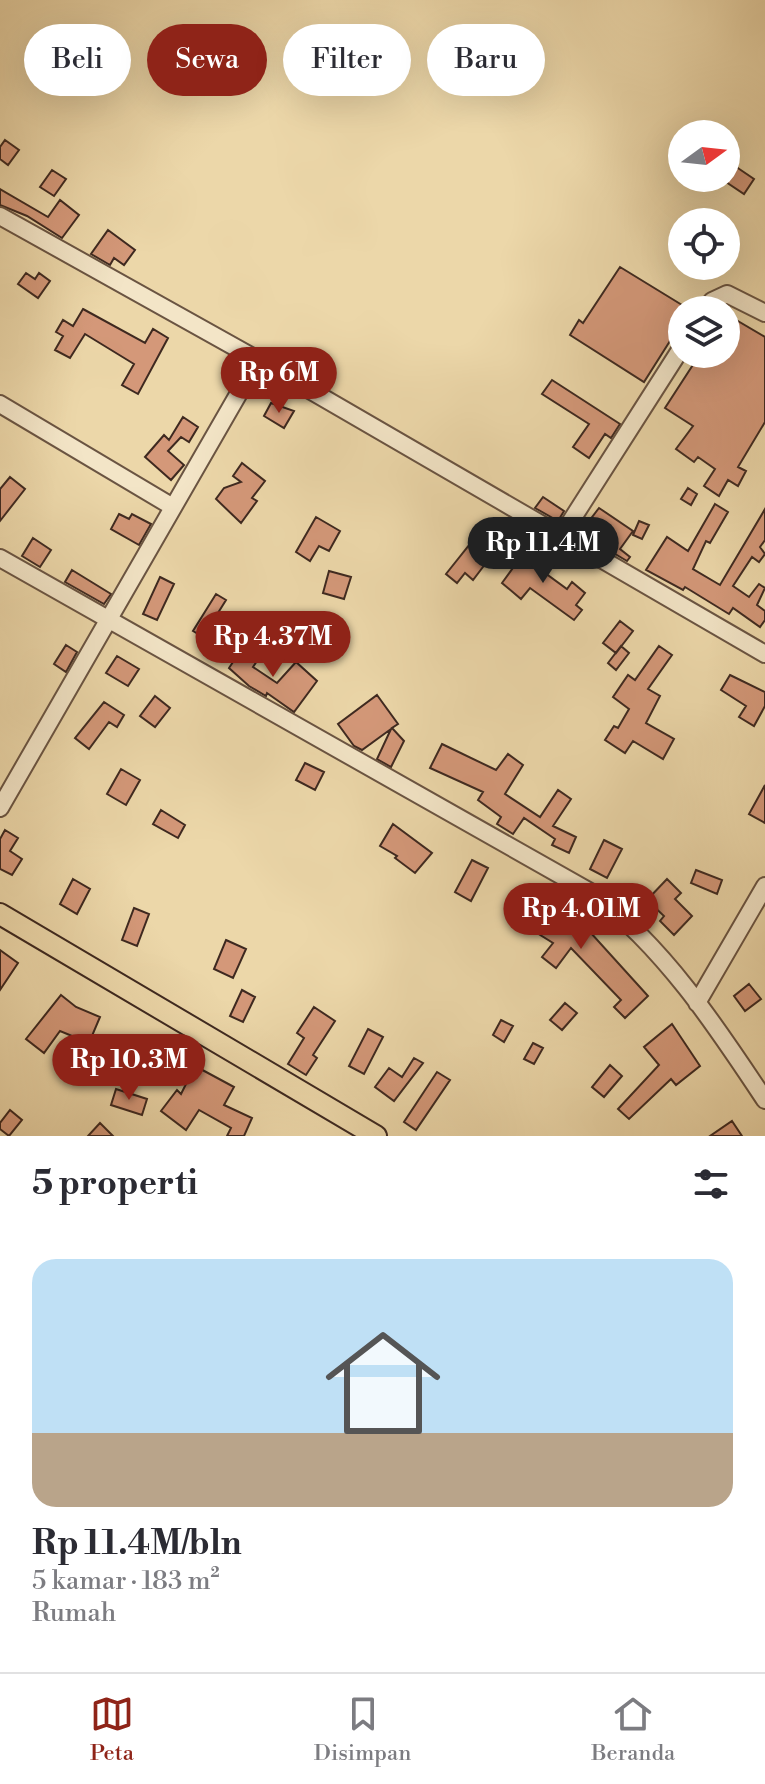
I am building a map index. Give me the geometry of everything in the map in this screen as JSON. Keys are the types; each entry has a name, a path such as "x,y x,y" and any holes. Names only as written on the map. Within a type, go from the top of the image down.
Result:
{"main road":[{"path":"0,914 376,1136"}],"street":[{"path":"0,216 258,360 765,654"},
{"path":"740,300 765,313"},
{"path":"0,808 258,360"},
{"path":"562,535 669,368"},
{"path":"0,404 173,507"},
{"path":"0,558 592,893 641,936 697,1003 765,1100"},
{"path":"697,1003 765,886"}],"building":[{"path":"5,140 19,150 8,165 0,159 0,147"},
{"path":"52,170 66,179 54,196 40,187"},
{"path":"740,170 754,179 744,194 740,191"},
{"path":"0,189 48,217 60,200 79,215 62,238 27,216 0,205"},
{"path":"108,230 135,250 124,265 114,258 110,265 91,254"},
{"path":"620,267 668,296 668,344 644,382 570,335 579,320 583,323"},
{"path":"26,273 35,279 39,273 50,281 38,298 18,284"},
{"path":"83,309 145,343 153,329 168,338 138,394 122,385 134,364 85,334 70,358 55,350 63,336 56,332 63,320 73,326"},
{"path":"740,322 765,337 765,422 738,467 746,471 738,486 728,480 719,496 704,486 715,469 698,457 694,462 676,449 693,426 665,408 691,368 740,368"},
{"path":"552,380 620,424 611,438 605,434 589,458 573,447 589,424 542,394"},
{"path":"271,403 294,411 284,428 264,416"},
{"path":"183,417 198,427 189,442 181,437 168,451 184,465 171,480 145,457 164,435 169,440"},
{"path":"242,463 265,481 252,498 257,501 241,523 216,499 224,488 241,482 233,476"},
{"path":"10,477 25,489 0,521 0,489"},
{"path":"688,488 697,494 691,505 681,499"},
{"path":"543,497 564,511 558,521 535,508"},
{"path":"715,504 728,512 710,543 706,541 693,569 720,585 765,509 765,540 760,547 765,554 759,562 752,557 733,586 749,597 759,584 765,588 757,605 765,611 765,620 760,627 733,608 729,614 685,587 683,590 646,570 667,537 688,551"},
{"path":"599,508 633,531 620,549 630,557 627,561 580,533"},
{"path":"119,514 129,519 132,514 151,524 139,545 111,529"},
{"path":"316,517 340,531 329,551 319,546 310,561 296,552"},
{"path":"639,521 649,525 642,539 633,535"},
{"path":"33,538 51,550 40,567 22,556"},
{"path":"470,544 489,559 473,580 465,573 457,583 446,574"},
{"path":"526,550 545,565 541,570 567,589 572,582 585,593 576,605 582,610 574,620 530,588 521,599 502,583"},
{"path":"72,570 111,594 104,604 65,582"},
{"path":"329,571 351,577 344,599 323,593"},
{"path":"160,577 174,584 157,620 143,614"},
{"path":"216,594 226,600 203,637 193,631"},
{"path":"620,621 633,631 616,653 603,643"},
{"path":"247,641 263,652 253,667 277,683 296,662 317,681 294,712 267,693 266,696 249,686 229,668"},
{"path":"66,645 77,652 66,672 54,664"},
{"path":"621,646 629,653 616,670 608,663"},
{"path":"659,646 672,655 648,689 660,696 646,723 674,739 663,759 633,741 625,753 605,740 614,726 618,728 629,709 613,697 628,675 635,680"},
{"path":"117,656 139,669 128,686 106,673"},
{"path":"730,675 765,692 765,706 754,726 739,717 746,706 721,690"},
{"path":"377,695 398,724 392,728 404,741 391,767 377,759 391,729 362,750 354,746 338,724"},
{"path":"155,696 170,708 155,727 140,716"},
{"path":"104,702 124,715 117,727 109,722 89,749 75,738"},
{"path":"442,744 496,770 508,754 523,765 505,794 540,817 558,790 571,799 553,826 576,837 569,853 552,845 555,839 524,818 513,834 497,824 501,817 478,800 483,792 430,768"},
{"path":"305,763 324,772 315,790 296,780"},
{"path":"121,769 140,780 126,805 107,794"},
{"path":"765,785 765,823 749,814"},
{"path":"161,810 185,825 178,838 153,824"},
{"path":"393,824 432,853 415,873 395,858 397,856 380,846"},
{"path":"5,830 18,838 10,851 22,859 12,875 0,869 0,839"},
{"path":"604,840 622,849 607,878 590,869"},
{"path":"472,860 488,868 471,901 455,892"},
{"path":"696,870 722,880 717,894 691,883"},
{"path":"73,879 90,889 77,914 60,904"},
{"path":"667,879 681,893 675,899 692,916 674,935 660,921 664,916 647,900"},
{"path":"519,891 565,923 570,915 581,922 648,996 625,1018 614,1007 621,1000 571,948 556,968 542,957 553,943 529,928 535,920 510,907"},
{"path":"134,908 149,914 137,946 122,940"},
{"path":"226,940 246,949 233,978 214,969"},
{"path":"0,950 18,963 0,990"},
{"path":"749,984 761,999 745,1011 734,996"},
{"path":"242,990 255,997 243,1022 230,1016"},
{"path":"61,995 76,1007 100,1017 89,1043 60,1031 44,1053 26,1039"},
{"path":"565,1003 577,1013 562,1030 550,1020"},
{"path":"314,1007 335,1021 313,1055 317,1058 306,1075 288,1064 304,1038 297,1033"},
{"path":"501,1020 513,1026 504,1042 493,1035"},
{"path":"672,1024 700,1066 676,1085 671,1079 629,1119 618,1109 659,1065 644,1047"},
{"path":"368,1029 383,1037 364,1074 349,1066"},
{"path":"533,1043 543,1048 534,1064 524,1059"},
{"path":"157,1044 175,1051 166,1072 149,1065"},
{"path":"414,1058 423,1063 394,1101 375,1087 389,1068 402,1077"},
{"path":"610,1065 622,1076 604,1097 592,1087"},
{"path":"195,1066 234,1087 224,1105 252,1118 244,1136 227,1136 231,1128 199,1110 186,1130 161,1111 177,1090 181,1094"},
{"path":"437,1072 450,1080 416,1130 404,1122"},
{"path":"116,1089 147,1099 142,1115 111,1105"},
{"path":"10,1110 22,1120 9,1136 0,1129 0,1123"},
{"path":"732,1121 742,1136 710,1136"},
{"path":"100,1123 113,1136 88,1136"}]}
